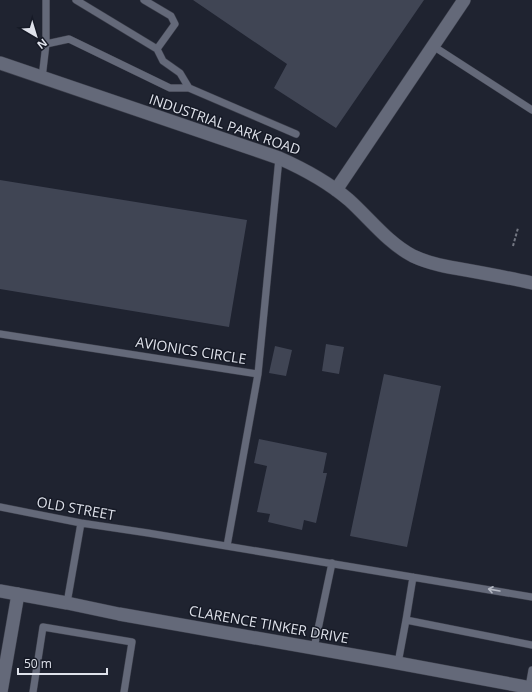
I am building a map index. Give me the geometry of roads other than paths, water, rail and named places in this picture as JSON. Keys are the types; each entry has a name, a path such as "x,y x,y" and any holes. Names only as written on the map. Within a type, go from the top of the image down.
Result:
{"street":[{"path":"336,190 464,0"},
{"name":"INDUSTRIAL PARK ROAD","path":"0,63 279,158 298,166 320,179 349,200 385,236 414,256 441,265 532,283"},
{"name":"CLARENCE TINKER DRIVE","path":"0,591 119,614 398,663 530,688"},
{"path":"2,692 18,594"}],"lane":[{"path":"42,78 46,44 46,0"},
{"path":"76,0 157,50 163,61 180,73 189,88"},
{"path":"144,0 171,16 175,24 157,50"},
{"path":"46,44 69,39 170,88 189,88 296,134"},
{"path":"433,46 532,110"},
{"name":"AVIONICS CIRCLE","path":"0,334 258,374 279,158"},
{"path":"227,546 258,374"},
{"name":"OLD STREET","path":"0,507 81,523 532,597"},
{"path":"67,603 81,523"},
{"path":"314,648 332,563"},
{"path":"398,663 413,577"},
{"path":"406,620 532,645"},
{"path":"33,692 43,627 132,642 124,692"},
{"path":"530,688 532,670"}]}
